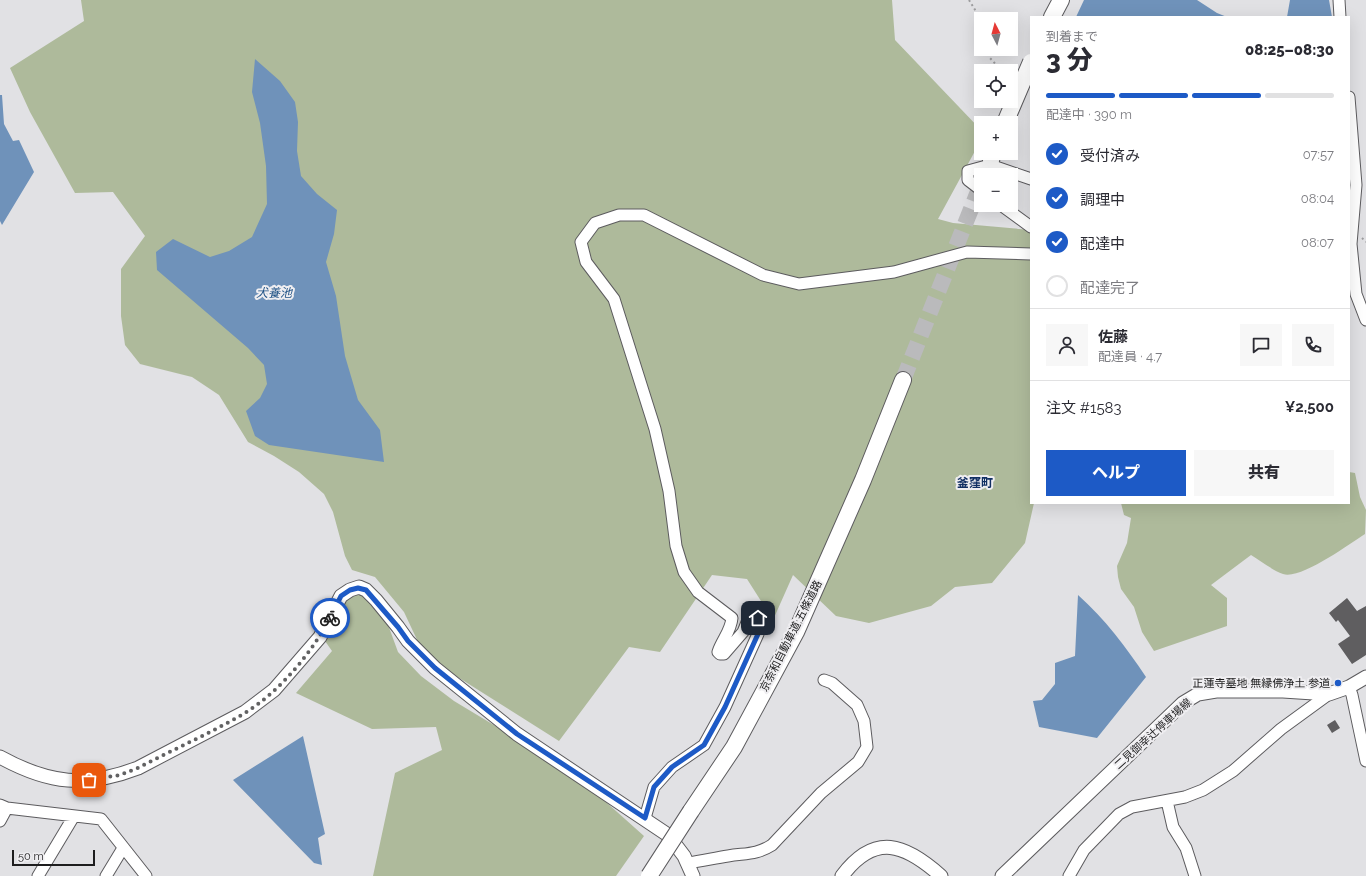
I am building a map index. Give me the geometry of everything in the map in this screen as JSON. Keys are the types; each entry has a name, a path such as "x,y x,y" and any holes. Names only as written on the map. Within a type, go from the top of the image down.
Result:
{"highway":[{"path":"1053,16 1061,0"},
{"path":"1008,116 1030,64"},
{"name":"京奈和自動車道;五條道路","path":"649,876 734,747 796,632 856,494 903,380"},
{"path":"657,876 668,858 681,828"}],"main road":[{"path":"0,757 22,769 42,776 62,780 100,780 120,775 138,768 245,712 274,690 320,637 341,596 350,590 358,588 366,590 376,600 408,641 435,668 517,734 645,818 668,835 678,847 694,876"},
{"name":"二見御幸辻停車場線","path":"1002,876 1183,703 1198,694 1216,691 1238,691 1329,694 1349,687 1366,677"},
{"path":"842,876 853,862 862,854 873,850 886,848 912,854 921,859 941,876"}],"street":[{"path":"1339,0 1340,16"},
{"path":"1350,110 1356,185 1351,244 1356,294 1366,320"},
{"path":"977,168 990,165 999,168"},
{"path":"974,169 968,170 968,180 974,185"},
{"path":"1018,175 1030,179"},
{"path":"1011,212 1030,226"},
{"path":"645,818 654,787 672,767 704,745 725,707 760,628 758,618 750,615 743,632 724,654 720,654 718,652 731,627 732,618 698,592 684,572 676,546 669,491 655,429 614,299 586,262 580,242 595,223 619,215 644,215 763,275 799,284 894,272 967,252 1030,254"},
{"path":"688,864 730,856 752,854 763,850 772,844 821,793 858,762 867,747 864,721 860,710 857,705 832,683 824,680"},
{"path":"1349,687 1366,760"},
{"path":"1069,876 1084,850 1119,814 1132,807 1185,797 1203,790 1233,771 1281,729 1329,694"},
{"path":"1167,801 1174,828 1186,848 1195,876"},
{"path":"0,821 3,807 101,819 146,876"},
{"path":"38,876 74,816"},
{"path":"106,876 123,848"}],"path":[{"path":"969,0 976,12"},
{"path":"989,56 996,64"}],"green space":[{"path":"81,0 892,0 895,40 974,123 974,153 938,219 953,223 1030,230 1030,504 1034,504 1025,543 992,583 955,587 931,606 869,623 836,616 793,575 773,620 747,579 712,575 660,652 629,647 559,741 437,664 419,644 404,612 375,577 352,570 345,556 333,512 324,494 299,472 248,442 219,395 192,377 140,364 125,345 121,316 121,269 145,236 113,192 75,193 30,112 10,68 84,21"},
{"path":"1350,472 1355,473 1360,497 1366,510 1365,534 1337,553 1301,572 1283,574 1251,555 1211,585 1227,598 1227,626 1154,651 1142,632 1134,607 1121,589 1118,577 1117,566 1127,543 1131,518 1124,515 1121,504 1350,504"},
{"path":"358,591 375,606 387,622 398,652 421,676 454,701 517,739 588,786 644,836 616,876 373,876 395,773 442,750 436,727 372,729 296,693 332,651 325,641 348,594"}],"water":[{"path":"1084,0 1197,0 1224,16 1076,16"},
{"path":"1290,0 1329,0 1332,16 1287,16"},
{"name":"犬養池","path":"255,59 280,81 295,102 298,122 297,151 301,176 317,194 337,210 334,234 326,262 336,296 345,356 358,400 380,430 384,462 269,445 255,436 246,411 260,398 267,384 264,365 248,348 157,270 156,252 173,239 210,257 229,251 252,237 267,204 266,166 260,123 252,92"},
{"path":"0,95 2,95 4,124 13,141 19,140 34,172 2,225 0,221"},
{"path":"1078,595 1115,634 1146,677 1097,738 1039,727 1033,701 1042,700 1055,684 1055,663 1075,656"},
{"path":"303,736 325,834 318,838 322,865 314,863 233,780"}],"building":[{"path":"1347,598 1357,611 1366,606 1366,655 1352,664 1338,644 1350,636 1338,620 1336,622 1329,613"},
{"path":"1335,720 1340,728 1332,733 1327,725"}],"tunnel":[{"path":"903,380 974,202"}],"way so far":[{"path":"89,780 100,780 120,775 138,768 245,712 261,701 287,677 320,637 330,618"}],"place":[{"name":"正蓮寺墓地 無縁佛浄土 参道","path":"1338,683"}],"district":[{"name":"釜窪町","path":"975,483"}],"route":[{"path":"330,618 341,596 350,590 358,588 366,590 376,600 408,641 435,668 517,734 645,818 654,787 672,767 704,745 725,707 758,634 760,628 758,618"}]}
